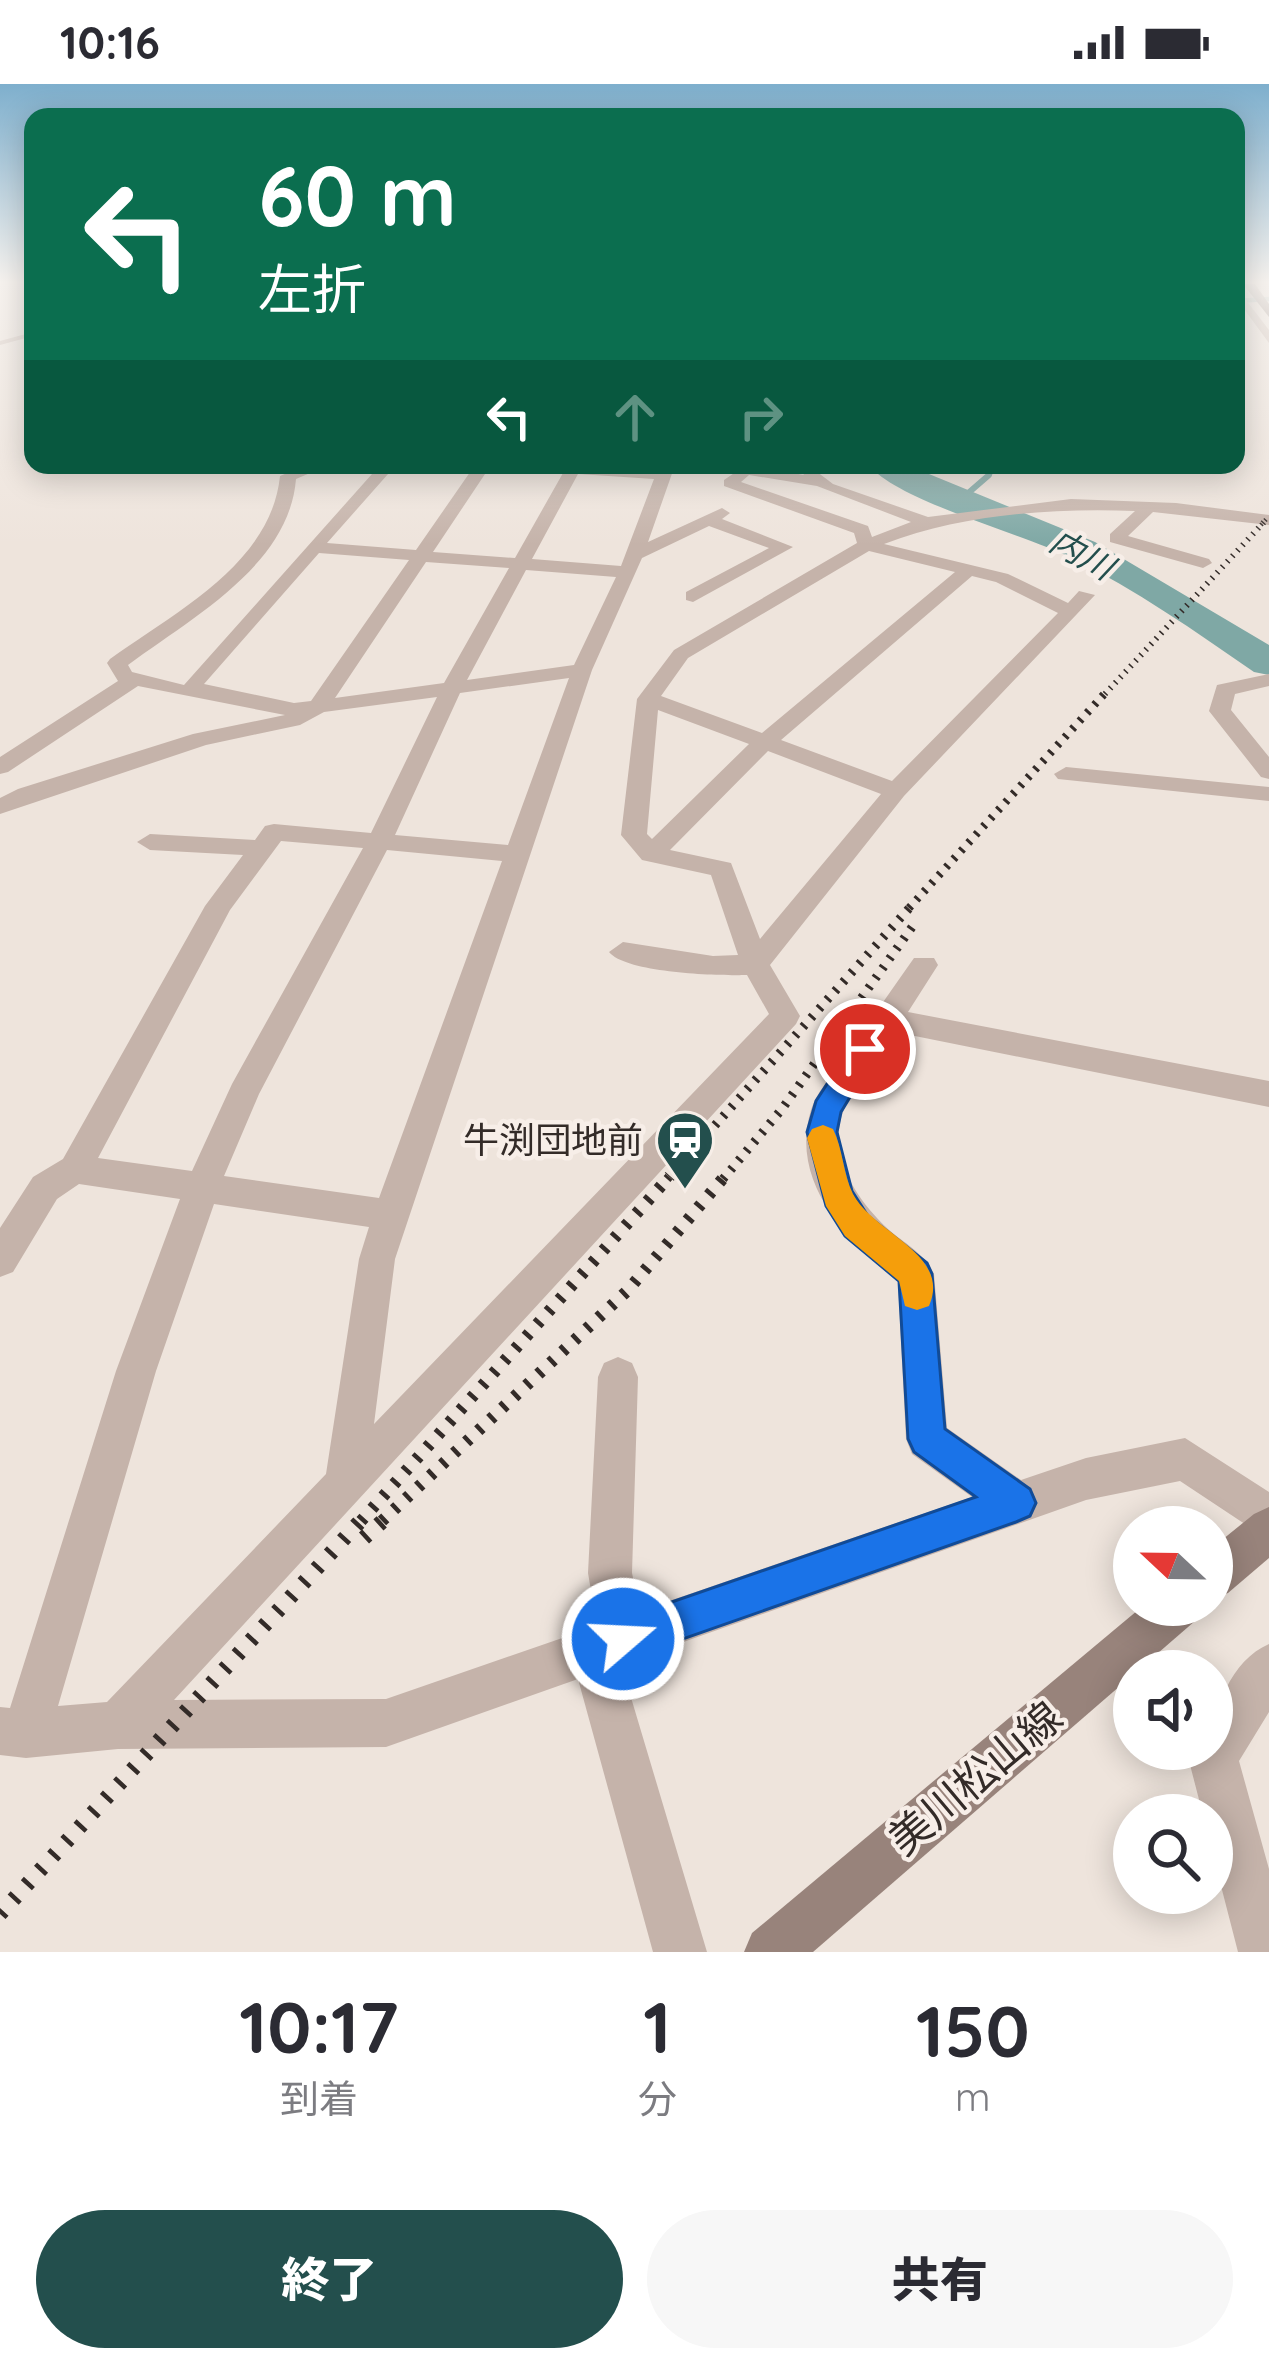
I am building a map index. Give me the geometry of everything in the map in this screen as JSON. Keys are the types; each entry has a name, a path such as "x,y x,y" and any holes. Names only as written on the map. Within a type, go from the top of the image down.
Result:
{"main road":[{"path":"1233,1559 1269,1529"},
{"name":"美川松山線","path":"771,1952 1154,1626"}],"street":[{"path":"294,474 288,476 285,510 241,572 117,664 124,676 182,692 197,689 294,710 582,670"},
{"path":"197,689 194,683 380,474"},
{"path":"0,807 27,794 201,740 292,720 318,707 477,474"},
{"path":"570,474 451,690 379,842 243,1093 202,1185 13,1733 118,1725 386,1723 1086,1479 1185,1459 1269,1517"},
{"path":"345,1486 377,1259 582,670 632,564 664,474"},
{"path":"623,952 713,966 754,964 896,791 1078,603 865,540 730,484 741,474"},
{"path":"771,474 820,482 915,519"},
{"path":"813,474 820,482"},
{"path":"974,495 1011,506 1083,497 1269,520"},
{"path":"118,1725 785,1016 754,964 722,869 651,854 634,835 648,700 681,654 865,540 915,519 1120,503"},
{"path":"1150,506 1116,538 1199,567 1216,548"},
{"path":"318,548 516,565 632,564 728,510"},
{"path":"1230,533 1244,517"},
{"path":"693,596 784,547 708,520"},
{"path":"651,854 764,742 968,570"},
{"path":"0,767 135,679"},
{"path":"1261,682 1225,690 1220,710 1269,772"},
{"path":"648,700 896,791"},
{"path":"1066,774 1269,794"},
{"path":"0,1260 45,1188 75,1169 219,906 274,832 519,854"},
{"path":"150,842 261,848"},
{"path":"924,965 827,1109 822,1132 826,1161 837,1196 856,1226 916,1274 927,1439 1016,1503"},
{"path":"884,1019 1269,1094"},
{"path":"75,1169 391,1215"},
{"path":"618,1377 608,1643 680,1952"},
{"path":"1265,1952 1213,1757 1269,1668"}],"waterway":[{"name":"内川","path":"902,474 1082,549 1269,663"},
{"path":"959,501 989,474"}],"railway":[{"path":"1261,525 1269,516"},
{"path":"1105,694 1264,522"},
{"path":"909,908 1107,691"},
{"path":"667,1179 912,905"},
{"path":"723,1179 782,1109 915,923"},
{"path":"361,1521 670,1176"},
{"path":"382,1521 628,1290 725,1176"},
{"path":"0,1914 363,1518"},
{"path":"364,1538 386,1518"}],"slow traffic":[{"path":"823,1138 837,1196 856,1226 916,1274 917,1294"}],"place":[{"name":"牛渕団地前","path":"685,1191"}],"route":[{"path":"623,1639 1016,1503 927,1439 916,1274 856,1226 837,1196 822,1132 827,1109 865,1049"}]}
